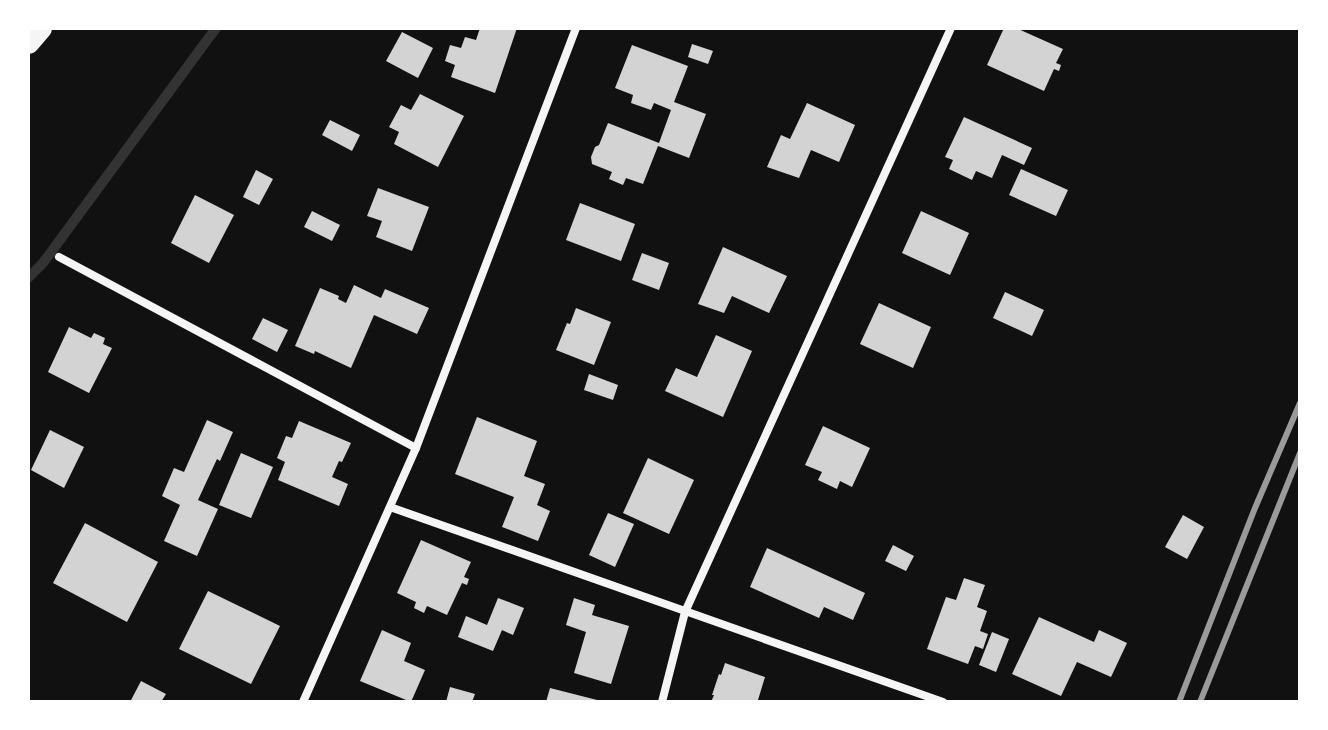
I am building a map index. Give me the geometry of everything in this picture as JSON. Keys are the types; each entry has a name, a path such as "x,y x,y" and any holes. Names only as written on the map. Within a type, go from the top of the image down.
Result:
{"highway":[{"path":"28,42 40,28"}],"street":[{"path":"303,702 416,448 576,28"},
{"path":"662,702 685,612 951,28"},
{"path":"59,257 416,448"},
{"path":"390,507 943,702"}],"building":[{"path":"480,28 517,28 495,93 451,77 455,65 445,61 450,45 461,48 465,37 476,40"},
{"path":"1004,28 1016,28 1063,49 1056,63 1061,65 1059,71 1054,69 1044,91 987,65"},
{"path":"402,32 433,48 418,78 386,61"},
{"path":"692,44 713,51 708,64 688,57"},
{"path":"632,45 688,66 674,102 706,114 689,158 658,146 643,184 626,178 623,185 609,179 612,172 592,164 591,157 608,123 659,143 671,110 654,103 651,110 631,103 633,95 615,88"},
{"path":"420,94 464,116 438,167 394,144 399,132 389,127 401,105 411,110"},
{"path":"807,103 855,125 839,162 811,150 799,178 767,167 781,135 790,139"},
{"path":"964,117 1032,148 1024,165 1002,155 992,178 976,171 972,180 949,169 953,160 945,157"},
{"path":"330,120 360,135 352,151 322,135"},
{"path":"1021,169 1068,190 1056,216 1009,195"},
{"path":"256,170 273,179 259,205 243,197"},
{"path":"378,188 429,207 412,251 376,237 382,221 367,216"},
{"path":"195,195 234,215 209,263 171,243"},
{"path":"580,203 635,224 621,261 566,240"},
{"path":"312,211 340,225 332,241 304,227"},
{"path":"921,211 969,233 950,275 902,253"},
{"path":"723,247 787,276 769,313 732,296 724,313 698,304"},
{"path":"642,253 669,263 659,290 632,280"},
{"path":"354,285 381,298 385,289 429,308 417,334 374,315 351,368 315,351 314,354 295,346 320,288 339,296 338,299 346,303"},
{"path":"1005,292 1044,310 1032,336 993,318"},
{"path":"879,303 931,327 913,368 860,344"},
{"path":"576,308 611,322 594,365 556,350"},
{"path":"263,318 288,330 277,352 252,339"},
{"path":"69,327 91,338 94,333 105,338 103,344 112,348 89,393 48,372"},
{"path":"716,335 752,351 723,417 665,391 676,368 697,377"},
{"path":"589,374 618,385 613,400 584,390"},
{"path":"477,417 537,441 524,476 545,484 537,505 550,511 538,541 502,527 514,497 455,474"},
{"path":"207,420 233,432 198,500 218,509 197,556 164,541 180,505 162,496 174,468 184,472"},
{"path":"299,421 351,443 332,477 348,484 339,506 278,480 285,462 277,458 286,436 292,438"},
{"path":"823,426 870,448 852,487 840,481 837,489 818,480 822,472 805,465"},
{"path":"50,430 84,447 64,488 31,470"},
{"path":"241,453 273,467 251,518 219,505"},
{"path":"648,458 694,480 669,534 623,513"},
{"path":"608,513 634,524 615,567 589,555"},
{"path":"1183,515 1204,527 1187,559 1165,547"},
{"path":"85,523 158,562 127,622 53,583"},
{"path":"421,540 471,562 464,577 469,579 467,585 462,583 447,615 427,606 424,613 414,608 416,602 397,593"},
{"path":"893,545 914,556 906,571 885,561"},
{"path":"767,548 865,593 853,620 824,607 819,618 750,587"},
{"path":"964,578 985,585 977,607 987,611 980,631 988,634 983,649 975,646 968,664 927,649 946,597 956,600"},
{"path":"208,591 280,626 251,684 179,649"},
{"path":"498,598 524,608 513,635 502,630 493,651 458,637 466,616 487,625"},
{"path":"574,598 595,605 592,615 629,626 611,684 574,673 586,632 566,625"},
{"path":"1039,617 1094,642 1099,630 1127,643 1111,677 1077,662 1061,696 1012,674"},
{"path":"382,630 411,643 404,661 425,670 411,702 360,681"},
{"path":"992,632 1009,639 996,672 979,665"},
{"path":"725,663 765,677 759,702 711,702"},
{"path":"141,681 166,694 161,702 130,702"},
{"path":"450,687 475,694 472,702 446,702"},
{"path":"550,688 601,701 601,702 546,702"}],"waterway":[{"path":"28,278 43,263 216,28"}],"railway":[{"path":"1179,702 1300,403"},
{"path":"1200,702 1300,453"}]}
